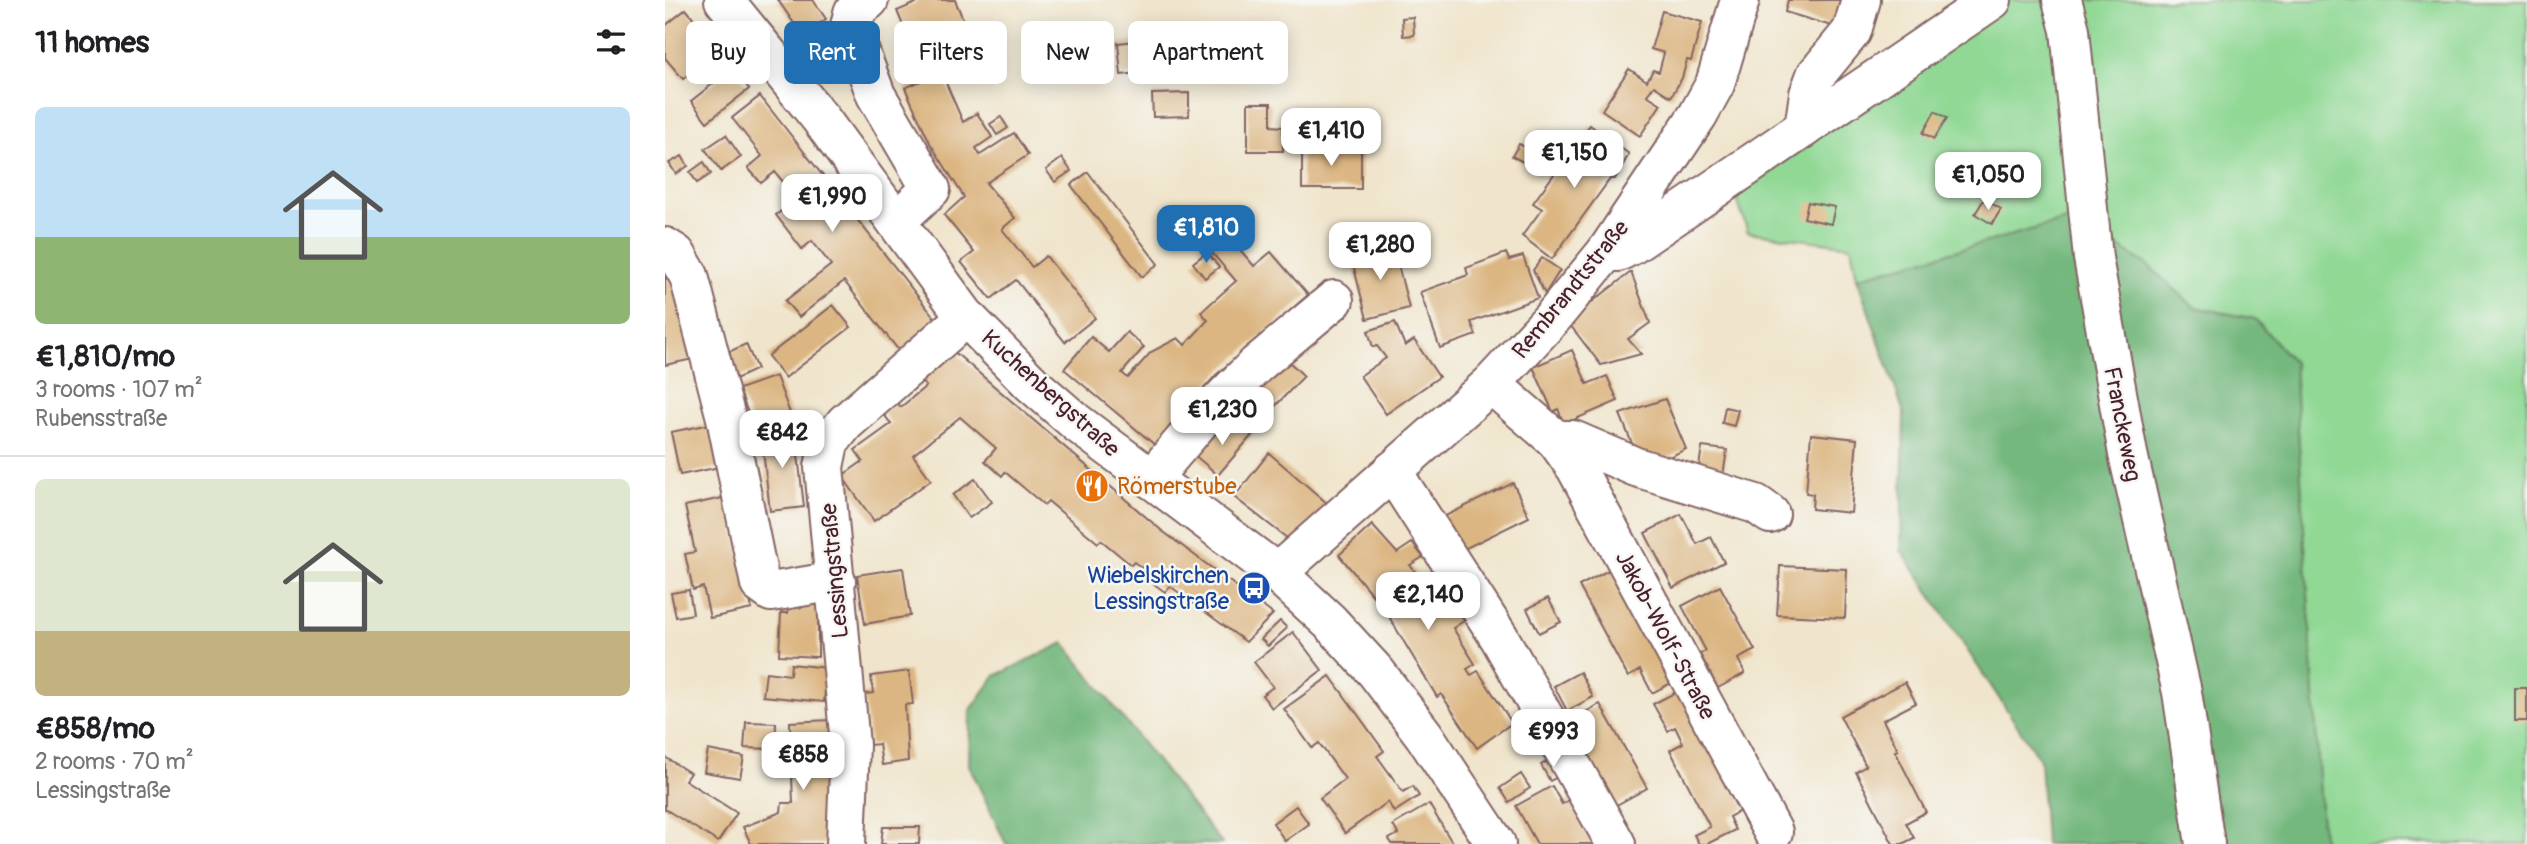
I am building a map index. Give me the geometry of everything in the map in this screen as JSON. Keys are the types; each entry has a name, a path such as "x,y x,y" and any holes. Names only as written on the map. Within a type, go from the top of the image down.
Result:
{"street":[{"name":"Kuchenbergstraße","path":"724,0 820,118 966,317 1050,399 1277,573 1330,622 1376,672 1424,735 1496,844"},
{"path":"869,0 853,13 850,26 876,94 931,189 896,221"},
{"name":"Rembrandtstraße","path":"1277,573 1491,384 1553,317 1607,251 1698,115 1715,84 1740,0"},
{"path":"1804,128 1809,94 1816,75 1852,32 1861,0"},
{"path":"1607,251 1618,252 1632,245 1991,0"},
{"name":"Franckeweg","path":"2062,0 2070,30 2093,258 2128,454 2182,692 2205,844"},
{"path":"665,247 676,254 689,276 726,418 760,584 771,592 836,581"},
{"path":"1151,479 1203,418 1256,365 1333,300"},
{"name":"Lessingstraße","path":"846,844 850,745 824,467 829,443 845,423 966,317"},
{"name":"Jakob-Wolf-Straße","path":"1491,384 1556,440 1576,468 1773,832"},
{"name":"Jakob-Wolf-Straße","path":"1556,440 1573,440 1636,467 1756,504 1770,514"},
{"path":"1392,471 1499,637 1616,844"}],"green space":[{"path":"2008,0 2527,0 2527,844 2323,844 2294,363 2255,319 2194,307 2150,267 2074,218 1857,278 1851,246 1748,232 1732,185"},
{"path":"2074,218 2150,267 2194,307 2255,319 2294,363 2323,844 2045,844 2040,760 1901,550 1904,413 1857,278"},
{"path":"1064,643 1222,844 1006,844 969,765 970,711 995,676"}],"building":[{"path":"778,0 813,0 826,19 823,21 792,21"},
{"path":"915,0 955,0 964,21 901,21 897,11 916,3"},
{"path":"1788,0 1846,0 1838,28 1785,12"},
{"path":"686,9 696,21 686,21 686,76 683,79 665,58 665,26"},
{"path":"1662,11 1702,22 1691,61 1687,60 1682,78 1671,97 1654,86 1647,95 1661,104 1640,136 1602,110 1629,69 1647,81 1653,70 1659,72 1664,53 1651,49"},
{"path":"1413,17 1414,35 1403,36 1402,18"},
{"path":"1128,42 1128,74 1121,75 1118,43"},
{"path":"713,84 745,84 749,89 707,122 691,101"},
{"path":"914,84 946,84 963,122 977,113 992,137 976,148 980,155 1014,133 1028,155 986,183 1015,218 1002,229 1032,267 1046,256 1095,318 1065,342 1016,280 991,299 961,262 974,252 944,215 964,197 930,143 905,88"},
{"path":"1189,93 1189,116 1153,117 1152,94"},
{"path":"760,96 938,322 900,352 844,281 799,317 785,301 831,265 812,241 802,249 776,215 797,199 775,172 761,183 748,168 762,156 732,118"},
{"path":"1248,103 1271,103 1271,126 1283,127 1283,151 1248,151"},
{"path":"1935,111 1947,118 1934,139 1923,133"},
{"path":"1001,117 1008,128 997,135 990,124"},
{"path":"1590,125 1629,154 1615,179 1610,179 1552,259 1522,236 1542,209 1533,203"},
{"path":"726,135 741,157 721,171 705,149"},
{"path":"1519,144 1529,149 1523,162 1512,156"},
{"path":"1302,146 1361,146 1361,189 1302,189"},
{"path":"682,156 688,166 676,174 669,163"},
{"path":"1062,158 1071,171 1055,182 1046,170"},
{"path":"704,162 711,174 697,183 690,172"},
{"path":"1088,172 1158,264 1142,277 1071,185"},
{"path":"1984,199 2001,209 1992,224 1975,214"},
{"path":"1808,202 1835,207 1831,224 1804,218"},
{"path":"1228,216 1239,229 1229,237 1254,266 1271,252 1308,295 1216,375 1155,445 1064,369 1091,337 1109,352 1127,332 1144,347 1122,373 1128,378 1151,352 1178,338 1185,345 1208,320 1201,312 1236,281 1201,240"},
{"path":"1393,245 1409,308 1367,319 1351,256"},
{"path":"1207,252 1219,267 1205,278 1193,263"},
{"path":"1506,253 1509,260 1523,256 1538,298 1471,322 1476,335 1440,348 1420,292 1468,275 1466,268"},
{"path":"1542,258 1560,270 1545,294 1533,270"},
{"path":"665,266 698,358 665,365"},
{"path":"1631,272 1650,323 1628,339 1641,354 1601,365 1567,321"},
{"path":"833,305 851,327 785,378 768,356"},
{"path":"1395,322 1405,346 1414,340 1439,377 1386,414 1360,376 1386,358 1377,346 1373,347 1368,331"},
{"path":"746,344 757,369 736,379 724,354"},
{"path":"951,349 1161,530 1273,614 1246,642 1170,586 1165,592 1154,584 1157,579 1134,562 1131,565 1101,540 1098,543 1048,501 1044,505 1005,472 1002,476 985,461 996,448 960,417 913,455 931,480 874,521 842,476 863,461 855,450 891,424 883,413 896,402 901,407 926,386 921,382"},
{"path":"1572,350 1587,384 1607,376 1618,401 1564,424 1558,409 1553,412 1533,367"},
{"path":"1284,357 1304,376 1257,425 1237,406"},
{"path":"776,376 791,416 754,429 739,389"},
{"path":"1665,399 1686,449 1657,463 1637,456 1620,414"},
{"path":"1725,407 1738,410 1734,426 1722,423"},
{"path":"1238,421 1253,434 1218,475 1192,453 1216,426 1226,435"},
{"path":"711,424 720,467 680,475 671,432"},
{"path":"795,429 804,507 770,511 761,433"},
{"path":"1811,434 1857,439 1851,513 1812,509 1813,494 1806,493"},
{"path":"1702,447 1727,450 1723,476 1698,473"},
{"path":"1269,453 1328,504 1292,542 1234,497"},
{"path":"975,479 992,502 969,518 953,495"},
{"path":"1513,483 1529,517 1454,554 1437,520"},
{"path":"727,497 752,609 710,618 703,587 693,590 685,554 695,552 685,506"},
{"path":"1681,514 1697,544 1711,537 1724,562 1673,588 1645,533"},
{"path":"1372,525 1397,553 1412,543 1423,557 1410,565 1419,577 1410,584 1419,596 1428,591 1441,609 1461,596 1473,615 1453,628 1475,664 1467,669 1471,675 1478,671 1512,723 1477,748 1441,694 1437,697 1385,610 1339,555"},
{"path":"1616,566 1677,680 1652,693 1640,670 1628,677 1579,586"},
{"path":"1780,566 1847,569 1845,618 1777,615"},
{"path":"903,568 910,616 865,624 857,575"},
{"path":"1720,586 1755,650 1738,659 1745,673 1718,688 1700,654 1706,651 1682,606"},
{"path":"689,590 693,614 676,617 671,593"},
{"path":"789,595 818,596 818,657 779,655 781,613 788,613"},
{"path":"1548,598 1561,622 1539,633 1527,609"},
{"path":"1280,621 1287,628 1268,646 1261,639"},
{"path":"1293,632 1322,670 1272,708 1262,695 1273,687 1254,662"},
{"path":"791,664 827,668 824,702 763,696 766,672 790,675"},
{"path":"909,671 913,704 905,705 908,761 882,765 879,744 870,745 864,694 873,693 871,676"},
{"path":"1580,672 1593,697 1567,711 1554,686"},
{"path":"1330,676 1384,751 1377,756 1403,792 1413,786 1419,796 1394,812 1388,802 1345,833 1320,798 1345,779 1319,743 1312,748 1284,709"},
{"path":"1905,682 1916,703 1883,720 1898,750 1895,751 1926,812 1906,823 1914,838 1902,844 1893,844 1856,772 1866,766 1840,716"},
{"path":"1684,688 1745,808 1729,817 1735,830 1707,844 1699,844 1694,835 1710,827 1670,750 1683,743 1675,727 1668,731 1653,704"},
{"path":"2515,688 2527,688 2527,721 2515,721"},
{"path":"1600,704 1647,788 1613,807 1566,723"},
{"path":"830,720 831,844 751,844 743,827 781,812 782,803 793,803 790,722"},
{"path":"746,722 776,723 775,749 744,748"},
{"path":"708,750 744,757 740,778 704,772"},
{"path":"665,757 690,773 685,780 737,813 718,842 665,809"},
{"path":"1555,757 1564,773 1550,781 1541,765"},
{"path":"1521,774 1530,788 1509,802 1500,788"},
{"path":"1552,786 1562,804 1572,798 1597,844 1537,844 1516,806"},
{"path":"1429,804 1453,844 1392,844 1389,839 1398,834 1393,825"},
{"path":"1296,806 1309,824 1285,841 1273,823"},
{"path":"883,827 920,827 919,844 881,844"}],"place":[{"name":"Römerstube","path":"1092,486"},
{"name":"Wiebelskirchen Lessingstraße","path":"1254,588"}]}
